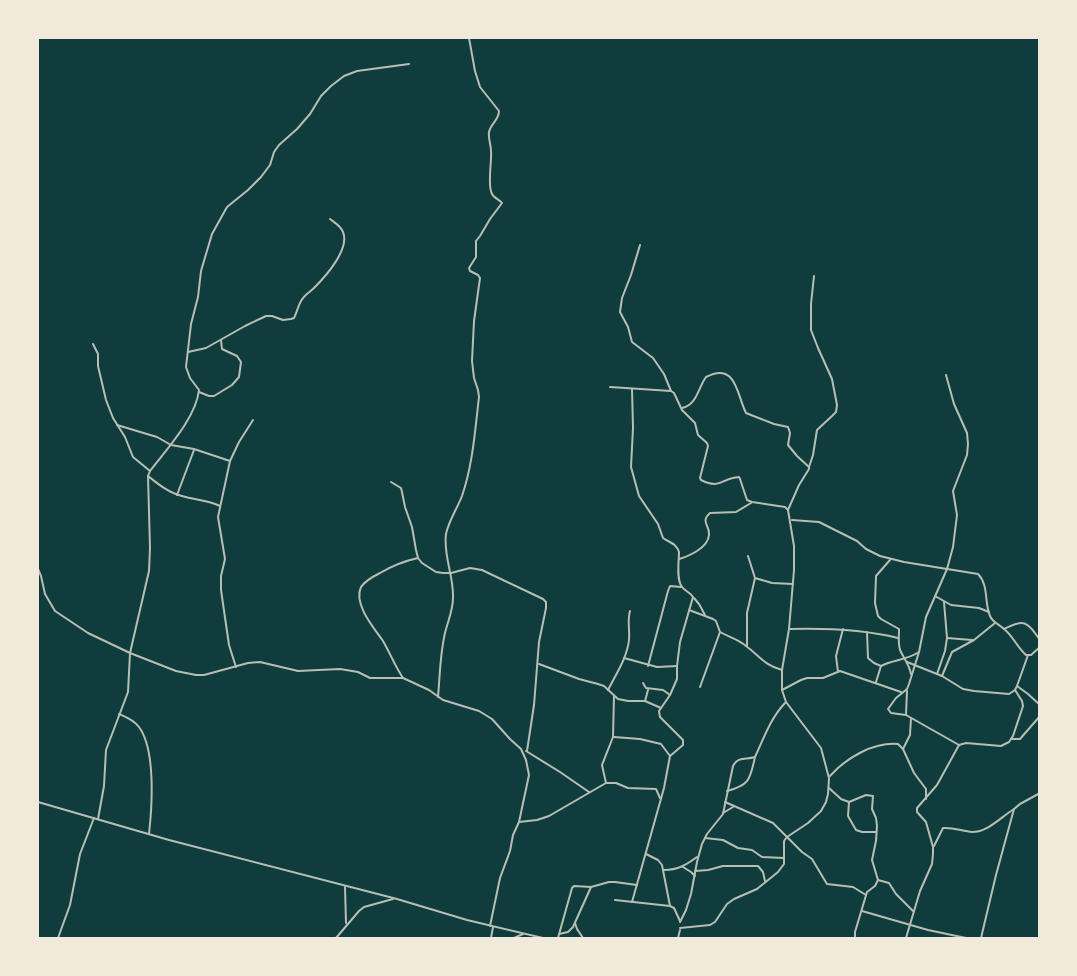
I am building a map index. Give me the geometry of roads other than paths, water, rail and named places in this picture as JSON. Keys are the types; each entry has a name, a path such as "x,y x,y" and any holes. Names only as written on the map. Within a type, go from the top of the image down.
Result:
{"street":[{"path":"438,697 442,649 453,599 446,534 462,496 471,463 479,397 472,361 474,321 480,278 469,268 476,257 476,241 502,203 491,190 492,157 489,132 499,116 499,111 480,87 469,38"},
{"path":"221,340 222,349 237,356 242,366 239,377 232,385 214,396 209,396 200,392 188,373 186,362 201,272 215,227 227,207 261,177 270,165 279,145 297,129 331,86 344,76 357,71 409,64"},
{"path":"188,352 206,348 266,316 288,320 294,318 303,298 320,282 342,250 345,240 343,230 330,219"},
{"path":"640,245 632,275 622,298 620,312 628,327 632,342 653,358 681,408 695,423 698,435 707,443 701,480 715,484 739,477 747,500 745,507"},
{"path":"788,510 798,485 808,472 817,430 836,412 837,405 832,379 811,330 814,276"},
{"path":"93,344 98,354 98,370 106,400 117,425 133,457 150,471"},
{"path":"681,408 687,407 697,396 706,377 718,372 724,373 734,383 746,413 788,427 790,433 788,445 809,466"},
{"path":"906,715 907,689 919,652 923,625 947,570 953,548 956,508 953,491 967,455 967,433 954,404 946,375"},
{"path":"610,387 671,391"},
{"path":"632,388 631,467 637,492 652,513 663,538 678,547 681,587"},
{"path":"58,939 70,905 80,854 96,819 104,786 106,750 130,686 130,653 150,560 148,476 192,412 200,392"},
{"path":"687,407 687,416"},
{"path":"236,667 229,645 221,590 225,559 218,522 230,461 253,420"},
{"path":"117,425 158,437 171,445 194,449 230,461"},
{"path":"177,495 194,449"},
{"path":"148,476 177,495 220,506"},
{"path":"391,482 402,492 418,558 429,568 436,572 451,573 470,568 482,570 546,602 539,642 533,714 527,752"},
{"path":"680,928 710,925 734,898 757,889 782,868 784,842 787,837 808,823 821,810 826,802 829,788 829,778 821,748 786,702 782,690 782,670 789,629 795,558 791,519 785,507 747,500"},
{"path":"679,559 695,553 708,539 709,532 705,521 707,515 736,512 752,502"},
{"path":"791,519 819,522 857,541 872,553 890,559 978,574 982,578 989,612 995,623 1004,628 1028,656"},
{"path":"747,646 747,613 755,578 748,556"},
{"path":"403,678 366,617 360,589 375,575 399,563 418,558"},
{"path":"890,559 876,576 875,603 878,616 898,627 900,650 907,660 911,677"},
{"path":"38,569 45,594 53,610 88,633 130,653 176,671 196,675 260,662 298,671 340,669 358,672 370,678 403,678 429,690 447,702 484,713 521,749 589,792"},
{"path":"755,578 772,583 793,584"},
{"path":"648,666 670,586 681,587 690,593 705,615"},
{"path":"935,596 944,602 989,612"},
{"path":"632,902 664,788 670,756 684,745 683,740 660,717 659,711 677,679 680,642 693,597"},
{"path":"937,674 947,638 944,602"},
{"path":"689,610 716,621 720,632 700,687"},
{"path":"608,690 624,658 629,640 627,620 630,611"},
{"path":"1004,628 1016,622 1025,623 1040,640"},
{"path":"942,676 952,652 974,640 995,623"},
{"path":"789,629 843,629 898,638"},
{"path":"838,672 836,659 843,629"},
{"path":"720,632 747,646 766,664 782,670"},
{"path":"867,632 868,658 881,666 907,660 919,652"},
{"path":"947,638 974,640"},
{"path":"907,660 956,685 974,691 1005,694 1015,690 1028,656 1040,647"},
{"path":"624,658 648,666 677,666"},
{"path":"537,663 598,684 623,700 645,701 660,708"},
{"path":"876,683 881,666"},
{"path":"782,690 807,678 823,678 844,672 902,692"},
{"path":"643,683 646,688 663,690 670,695"},
{"path":"1017,686 1040,705"},
{"path":"645,701 649,689"},
{"path":"907,689 890,705 888,709 891,713 911,717 959,745"},
{"path":"906,939 913,911 932,864 933,847 926,822 916,808 937,785 959,745 966,743 1002,746 1011,739 1023,706 1015,690"},
{"path":"606,783 602,765 613,737 614,696"},
{"path":"727,791 741,787 748,781 755,757 770,723 786,702"},
{"path":"120,714 133,721 144,736 152,780 149,834"},
{"path":"1011,739 1020,739 1040,716"},
{"path":"903,749 910,735 911,717"},
{"path":"613,737 661,744 670,756"},
{"path":"829,778 843,763 875,746 896,744 901,746 914,773 926,789 926,799"},
{"path":"491,939 500,878 519,822 529,775 521,749"},
{"path":"723,814 735,762 739,759 755,757"},
{"path":"519,822 549,816 606,783 616,783 628,788 664,788"},
{"path":"829,788 841,799 849,802 866,795 873,796 872,809 876,818 876,832 872,860 878,880 866,895 855,939"},
{"path":"656,789 660,798"},
{"path":"933,847 943,828 978,831 990,826 1020,804 1040,793"},
{"path":"38,802 149,834 543,939"},
{"path":"725,802 773,823 812,859 827,884 853,887 866,895"},
{"path":"849,802 848,816 856,830 876,832"},
{"path":"680,922 686,910 698,856 705,838 723,814 733,807"},
{"path":"981,939 1014,809"},
{"path":"705,838 723,840 738,848 752,850 762,857 784,858"},
{"path":"646,854 663,865 670,906"},
{"path":"664,870 676,870 698,856"},
{"path":"695,871 723,866 759,866 766,882"},
{"path":"683,867 695,876"},
{"path":"878,880 892,885 896,894 913,911"},
{"path":"558,939 574,886 591,887 609,882 637,885"},
{"path":"345,886 346,925"},
{"path":"584,887 587,894"},
{"path":"559,934 568,932 575,923 591,887"},
{"path":"336,939 364,907 394,899"},
{"path":"615,900 674,908 680,922 679,938"},
{"path":"862,911 966,939"},
{"path":"575,923 583,939"},
{"path":"514,939 525,934"},
{"path":"524,939 525,934"}]}
